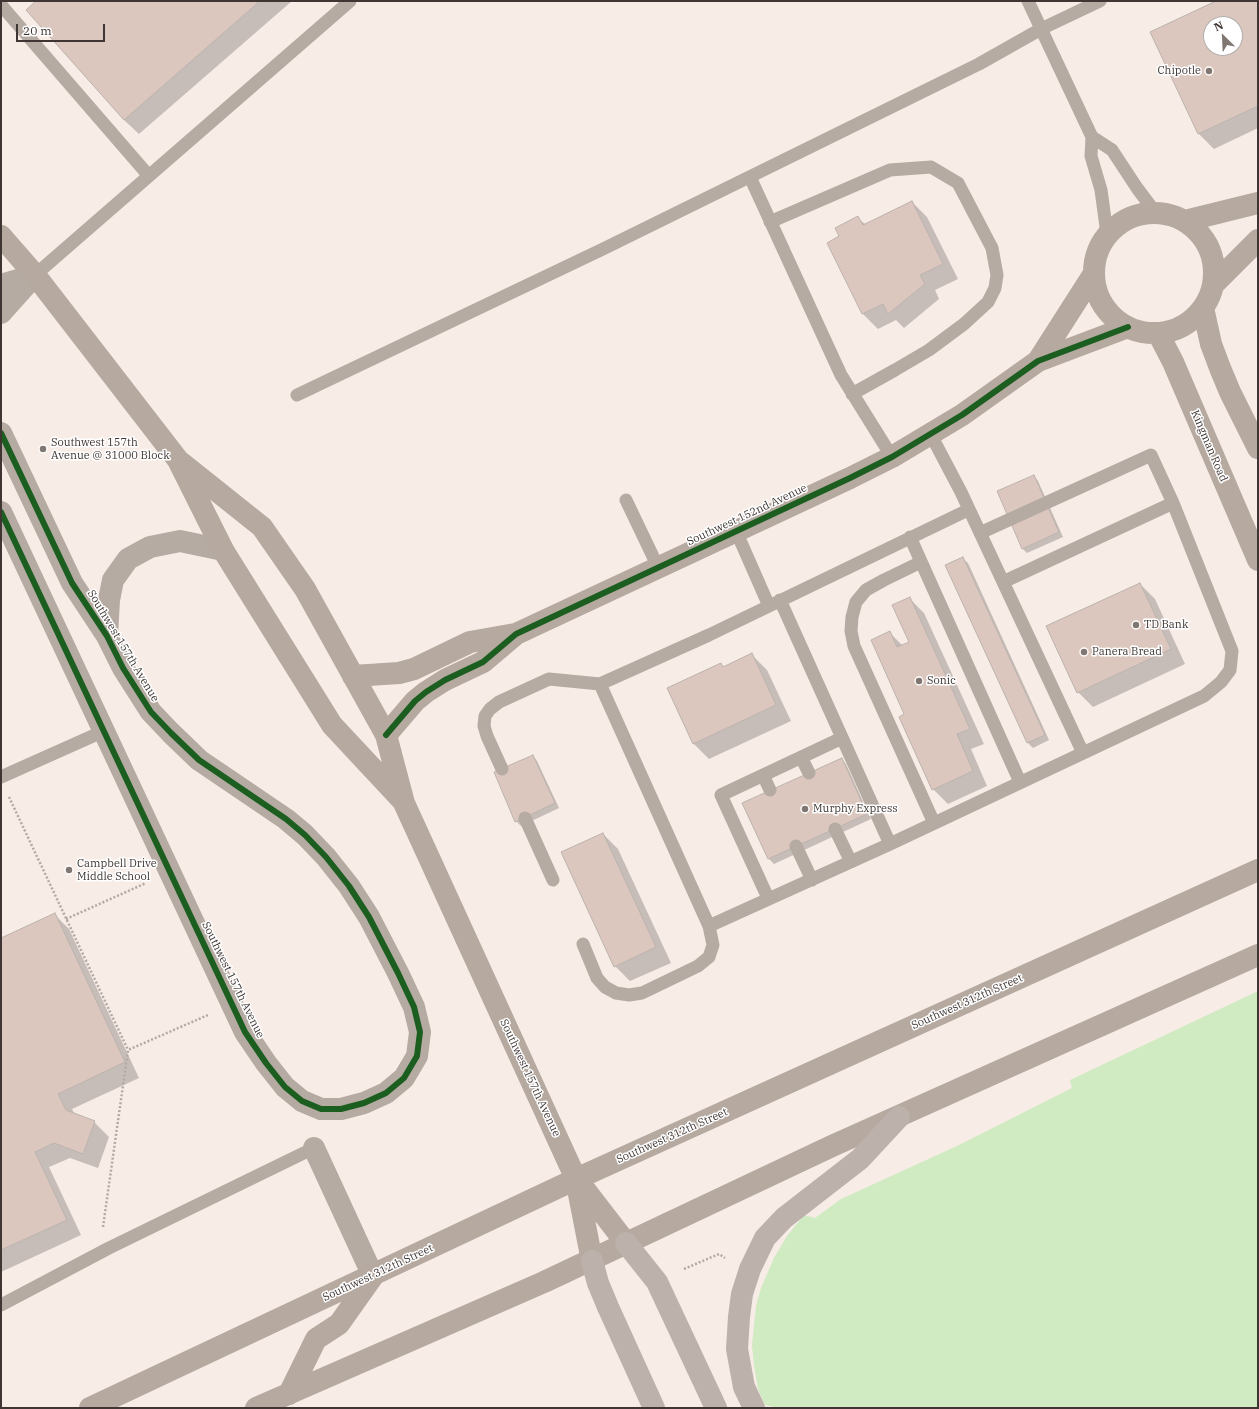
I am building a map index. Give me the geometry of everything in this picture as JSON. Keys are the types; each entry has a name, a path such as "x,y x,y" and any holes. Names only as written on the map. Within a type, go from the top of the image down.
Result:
{"highway":[{"path":"754,1408 744,1387 737,1348 739,1317 742,1294 750,1269 765,1238 784,1218 860,1159 898,1116"},
{"path":"626,1243 657,1282 716,1408"},
{"path":"592,1261 598,1283 608,1307 654,1408"}],"street":[{"path":"1185,221 1258,203"},
{"path":"1156,212 1171,214 1185,221 1197,230 1206,242 1212,255 1214,270 1213,285 1209,297 1203,308 1190,320 1175,329 1158,333 1143,332 1128,327 1114,318 1103,306 1096,292 1093,275 1094,261 1099,247 1107,234 1120,222 1137,214 1156,212"},
{"name":"Southwest 157th Avenue","path":"1,236 35,275 178,460 223,550 332,726 404,803"},
{"path":"1213,285 1258,240"},
{"path":"1,285 35,275"},
{"path":"1,313 35,275"},
{"name":"Southwest 152nd Avenue","path":"1038,361 1093,275"},
{"path":"1203,308 1211,344 1218,362 1230,392 1258,448"},
{"name":"Southwest 152nd Avenue","path":"386,735 415,701 426,692 445,680 483,662 516,634 892,457 931,435 962,415 1038,361 1128,327"},
{"name":"Kingman Road","path":"1158,333 1173,362 1258,560"},
{"name":"Southwest 157th Avenue","path":"1,433 72,583 107,636 123,668 151,712 171,734 199,760 286,819 305,835 326,857 349,886 369,918 387,950 414,1007 420,1032 417,1056 404,1078 386,1093 364,1103 341,1109 321,1109 302,1101 285,1087 266,1063 245,1032 1,512"},
{"name":"Southwest 157th Avenue","path":"178,460 262,527 305,589 386,735 404,803 576,1179 626,1243"},
{"name":"Southwest 157th Avenue","path":"107,636 109,600 113,580 128,559 150,547 180,541 223,550"},
{"name":"Southwest 152nd Avenue","path":"353,676 399,673 414,669 470,642 516,634"},
{"name":"Southwest 312th Street","path":"90,1408 373,1276 576,1179 1258,870"},
{"path":"256,1408 592,1261 626,1243 898,1116 1258,955"},
{"path":"289,1394 316,1339 339,1324 373,1276 314,1148"},
{"name":"Southwest 157th Avenue","path":"576,1179 592,1261"}],"lane":[{"path":"35,275 350,1"},
{"path":"1028,1 1092,137 1091,156 1101,190 1107,234"},
{"path":"298,395 750,177 979,64 1041,29 1100,1"},
{"path":"1,5 149,176"},
{"path":"1092,137 1112,150 1156,212"},
{"path":"770,222 890,170 931,167 958,183 992,248 998,275 995,288 988,302 969,320 922,354 852,394"},
{"path":"750,177 841,375 892,457"},
{"path":"931,435 980,533 1083,753"},
{"path":"710,926 768,898 812,880 890,844 1204,696 1221,682 1230,670 1232,650 1173,503 1151,455 980,533"},
{"path":"626,500 658,567"},
{"path":"1003,582 1173,503"},
{"path":"502,769 484,726 485,716 490,708 499,702 549,679 600,684 709,635 968,510"},
{"path":"736,531 775,603 842,738 890,844"},
{"path":"910,537 1020,782"},
{"path":"921,562 866,590 856,602 852,617 851,631 854,646 934,823"},
{"path":"583,944 597,978 605,987 616,993 629,995 642,993 698,966 709,956 713,945 710,926 600,684"},
{"path":"1,777 104,731"},
{"path":"768,898 721,795 842,738"},
{"path":"801,757 809,773"},
{"path":"763,775 770,790"},
{"path":"524,818 553,880"},
{"path":"835,829 851,862"},
{"path":"796,846 812,880"},
{"path":"1,1305 109,1248 314,1148"}],"path":[{"path":"8,794 128,1050 103,1231 109,1248"},
{"path":"66,919 148,882"},
{"path":"128,1050 209,1015"},
{"path":"684,1269 719,1254 728,1260"}],"green space":[{"path":"1258,991 1258,1408 779,1408 765,1405 758,1389 752,1345 756,1306 761,1288 774,1258 787,1236 804,1215 815,1218 841,1199 959,1145 1072,1088 1070,1080"}],"building":[{"path":"36,1 260,1 124,120 26,10"},
{"path":"1216,1 1258,1 1258,106 1198,134 1150,32"},
{"path":"912,201 943,264 920,275 925,284 888,314 883,304 862,314 827,243 839,236 835,228 858,216 863,225"},
{"path":"1034,475 1059,532 1022,549 997,491"},
{"path":"963,557 1045,735 1027,743 945,565"},
{"path":"1140,583 1171,649 1077,693 1046,626"},
{"name":"Sonic","path":"910,597 970,729 957,734 973,771 932,790 899,717 904,714 871,640 890,631 897,647 909,642 892,605"},
{"path":"752,653 776,705 693,744 667,688 721,663 723,667"},
{"path":"533,755 555,803 515,822 494,772"},
{"name":"Murphy Express","path":"842,758 867,814 768,859 742,803"},
{"path":"603,833 656,947 614,967 561,852"},
{"path":"55,913 125,1062 58,1094 66,1110 95,1121 83,1154 54,1143 35,1152 67,1220 1,1250 1,938"}],"cycle path":[{"path":"386,735 415,701 426,692 445,680 483,662 516,634 892,457 962,415 1038,361 1128,327"},
{"path":"1,433 72,583 107,636 123,668 151,712 199,760 286,819 305,835 326,857 349,886 369,917 414,1007 420,1032 417,1056 404,1078 386,1093 364,1103 341,1109 321,1109 302,1101 285,1087 266,1063 245,1032 1,512"}],"place":[{"name":"Chipotle","path":"1209,71"},
{"name":"Southwest 157th Avenue @ 31000 Block","path":"43,449"},
{"name":"TD Bank","path":"1136,625"},
{"name":"Panera Bread","path":"1084,652"},
{"name":"Sonic","path":"919,681"},
{"name":"Murphy Express","path":"805,809"},
{"name":"Campbell Drive Middle School","path":"69,870"}]}
